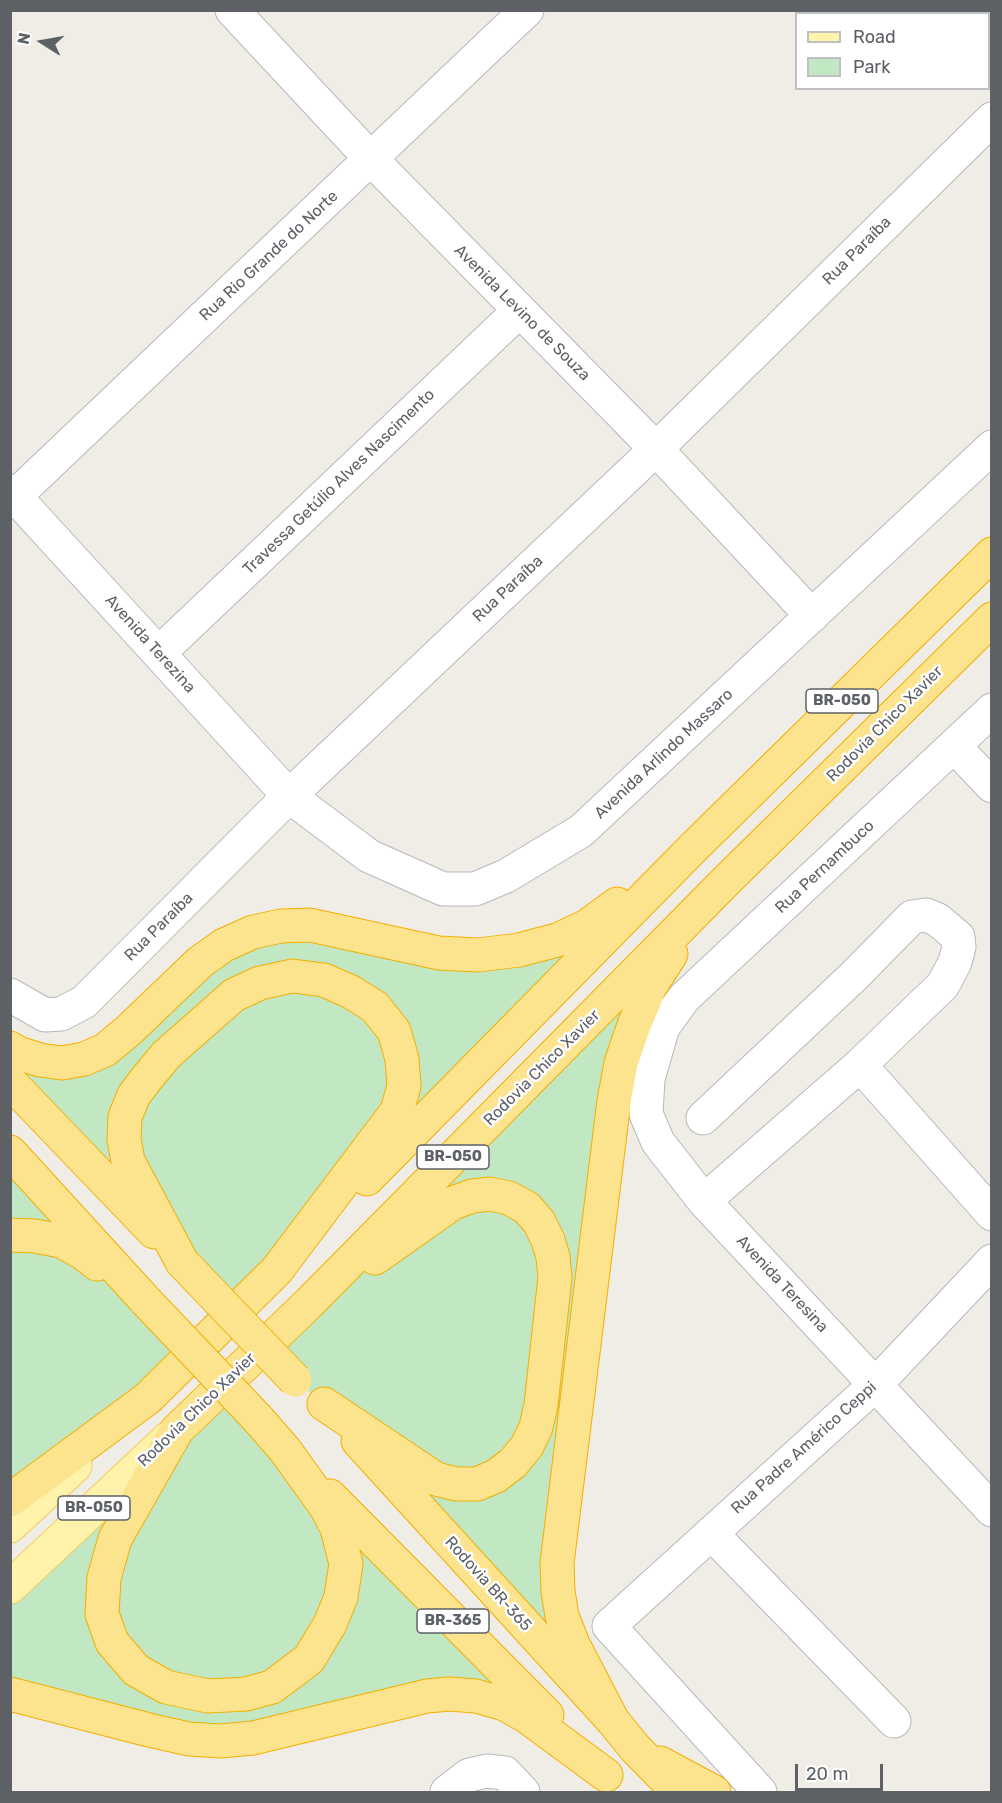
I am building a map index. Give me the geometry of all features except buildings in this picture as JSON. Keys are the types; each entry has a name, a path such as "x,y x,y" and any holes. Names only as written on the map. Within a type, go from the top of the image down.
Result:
{"highway":[{"name":"BR-050","path":"693,848 992,554"},
{"name":"Rodovia Chico Xavier","path":"177,1430 309,1303 726,881 992,620"},
{"path":"10,1048 40,1060 62,1063 84,1059 105,1050 200,962 224,945 253,932 281,926 310,925 439,953 478,956 519,950 557,940 587,926 693,848"},
{"path":"10,1500 148,1398 693,848"},
{"path":"613,1721 573,1644 562,1616 557,1563 614,1101 621,1063 650,987 726,881"},
{"path":"182,1262 128,1161 124,1139 126,1117 134,1095 166,1055 234,995 260,983 292,976 324,980 351,992 375,1007 394,1031 402,1059 404,1086 396,1112 277,1270"},
{"name":"Rodovia BR-365","path":"10,1082 295,1380 324,1404 613,1721 634,1748 678,1792"},
{"path":"10,1152 285,1450 326,1507 337,1528 346,1564 341,1597 330,1624 309,1659 272,1687 246,1694 208,1696 166,1687 136,1670 112,1642 102,1614 104,1578 115,1539 177,1430"},
{"path":"309,1303 453,1203 472,1196 490,1194 509,1198 527,1208 539,1222 553,1257 555,1277 541,1405 536,1427 527,1446 513,1463 496,1476 477,1484 456,1484 436,1479 324,1404"},
{"path":"10,1235 35,1236 61,1241 83,1253 146,1301"},
{"name":"BR-365","path":"285,1450 614,1784"},
{"path":"10,1694 189,1739 221,1740 253,1738 427,1696 449,1694 476,1696 504,1704 526,1716 614,1784"},
{"path":"634,1748 714,1792"}],"main road":[{"path":"10,1526 148,1398"},
{"name":"Rodovia Chico Xavier","path":"10,1587 177,1430"}],"street":[{"name":"Avenida Levino de Souza","path":"232,10 371,159 656,449 813,616"},
{"name":"Rua Rio Grande do Norte","path":"12,496 527,10"},
{"name":"Rua Paraíba","path":"10,995 45,1015 61,1014 84,1002 289,796 656,449 992,119"},
{"name":"Travessa Getúlio Alves Nascimento","path":"159,653 519,311"},
{"name":"Avenida Arlindo Massaro","path":"289,796 369,856 443,889 476,889 506,876 581,831 992,447"},
{"name":"Avenida Terezina","path":"12,496 289,796"},
{"name":"Rua Pernambuco","path":"663,1027 684,998 992,710"},
{"path":"954,746 992,786"},
{"path":"702,1118 854,977 912,917 927,915 939,920 958,937 959,947 955,962 943,985 860,1065 704,1201"},
{"name":"Avenida Teresina","path":"663,1027 648,1079 646,1114 658,1142 704,1201 992,1510"},
{"path":"860,1065 992,1214"},
{"name":"Rua Padre Américo Ceppi","path":"760,1792 609,1626 876,1384 992,1262"},
{"path":"711,1533 894,1721"},
{"path":"447,1792 476,1772 487,1770 514,1783"}],"green space":[{"path":"693,848 229,1311 11,1082 18,1053 62,1063 253,932 403,946 557,940"},
{"path":"726,881 634,1025 557,1563 613,1721 324,1404 295,1380 265,1349"},
{"path":"11,1152 196,1353 11,1526"},
{"path":"227,1387 606,1775 476,1696 253,1738 11,1694 11,1587"}]}
